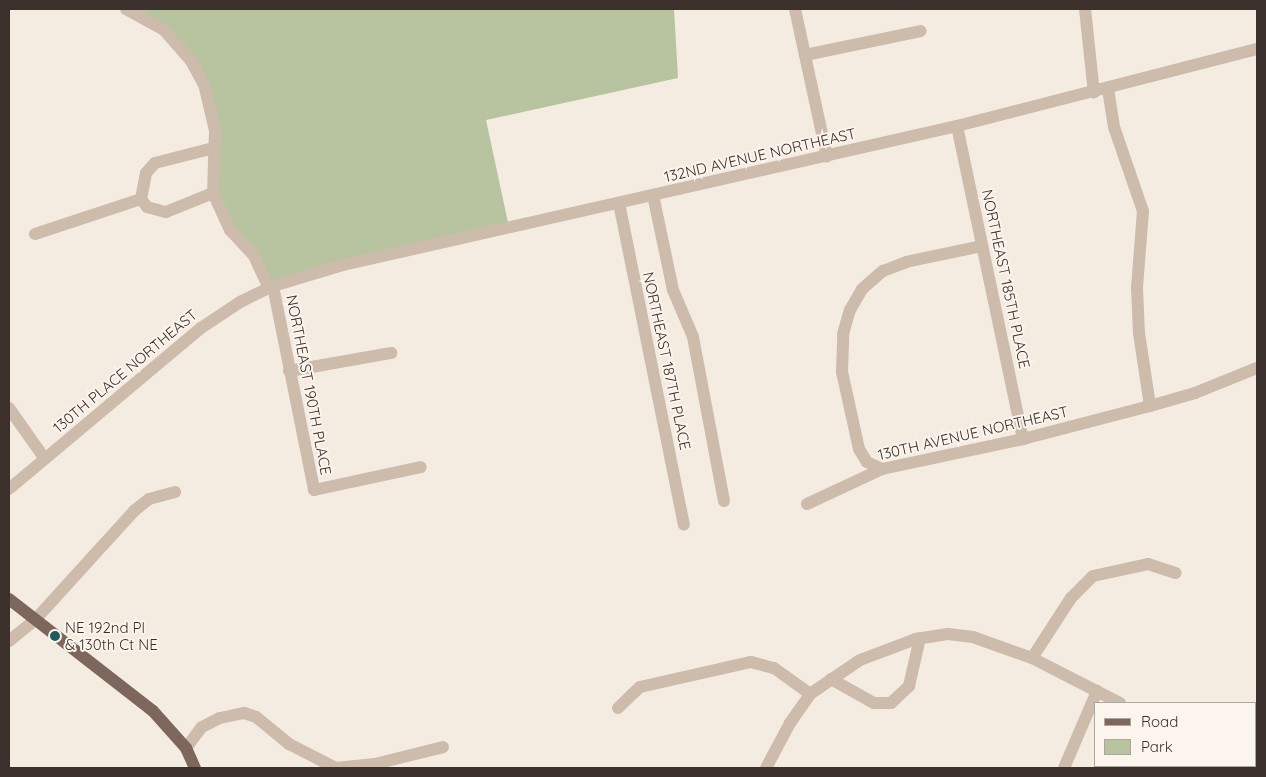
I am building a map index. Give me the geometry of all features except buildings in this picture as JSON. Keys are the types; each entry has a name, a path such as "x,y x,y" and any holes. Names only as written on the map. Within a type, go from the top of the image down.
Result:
{"main road":[{"path":"9,599 34,621 153,711 186,748 195,768"}],"street":[{"name":"NORTHEAST 190TH PLACE","path":"126,9 164,30 191,61 204,84 213,112 213,193 230,230 254,256 271,287 314,490 421,467"},
{"path":"795,9 826,157"},
{"path":"1085,9 1094,92"},
{"path":"805,54 921,31"},
{"name":"132ND AVENUE NORTHEAST","path":"271,287 342,265 826,157 1094,92 1257,49"},
{"path":"1108,88 1114,126 1143,211 1137,288 1139,333 1150,406 1195,393 1257,368"},
{"name":"NORTHEAST 185TH PLACE","path":"957,126 1023,439"},
{"path":"141,200 146,173 155,164 214,148"},
{"path":"141,200 147,207 166,212 213,193"},
{"path":"653,195 673,290 693,337 724,501"},
{"path":"35,234 141,200"},
{"name":"NORTHEAST 187TH PLACE","path":"618,203 684,526"},
{"path":"882,469 867,462 858,449 842,372 843,334 850,310 862,289 882,271 906,262 982,246"},
{"name":"130TH PLACE NORTHEAST","path":"9,489 201,328 240,302 271,287"},
{"path":"289,371 391,353"},
{"name":"130TH AVENUE NORTHEAST","path":"807,504 882,469 1023,439 1150,406"},
{"path":"9,408 45,459"},
{"path":"9,641 34,621 134,511 149,499 175,492"},
{"path":"1032,658 1071,598 1093,576 1148,564 1176,573"},
{"path":"766,768 790,723 810,694 860,660 920,638 948,634 973,637 1032,658 1118,702"},
{"path":"831,679 874,704 891,703 909,686 920,638"},
{"path":"618,708 640,687 750,662 774,668 810,694"},
{"path":"1064,768 1097,691"},
{"path":"186,748 202,728 220,718 244,713 256,717 289,744 336,768 375,764 443,747"},
{"path":"1248,767 1257,768"}],"green space":[{"path":"126,9 674,9 678,78 486,120 509,227 273,286 219,211 213,111 178,44"}],"place":[{"name":"NE 192nd Pl & 130th Ct NE","path":"55,636"}]}
